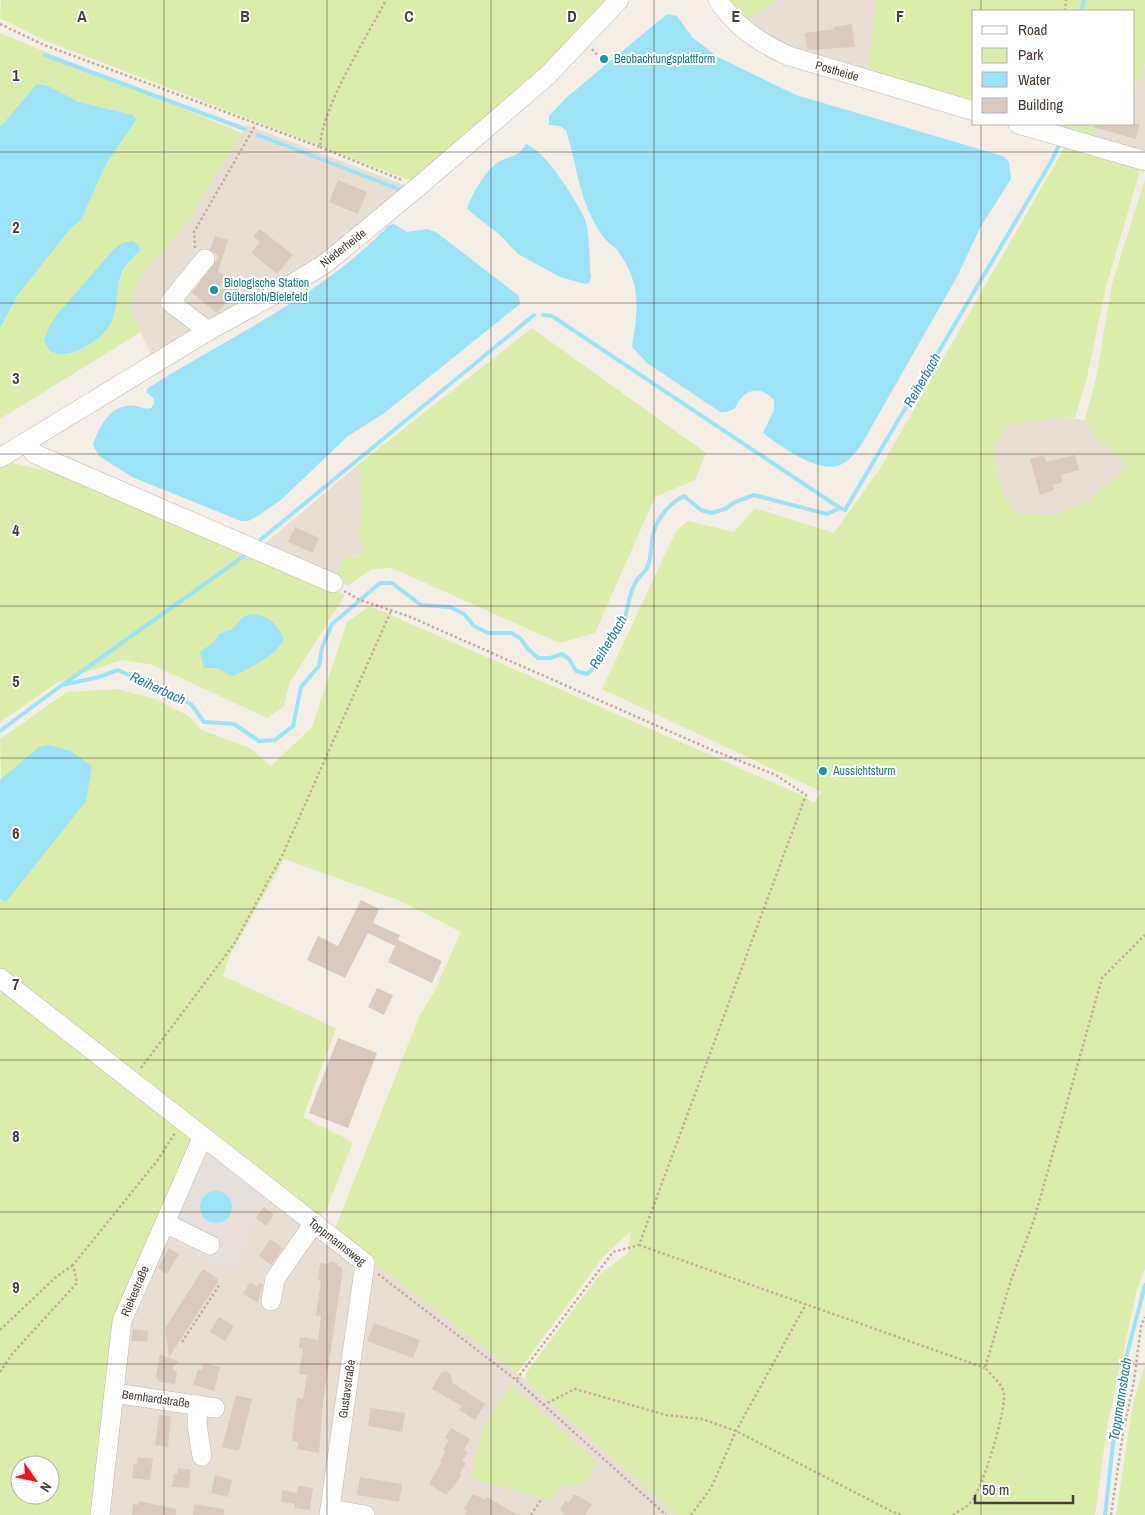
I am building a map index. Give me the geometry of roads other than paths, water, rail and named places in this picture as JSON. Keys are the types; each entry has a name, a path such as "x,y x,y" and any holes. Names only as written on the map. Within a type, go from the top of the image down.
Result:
{"street":[{"name":"Niederheide","path":"0,458 208,331 284,289 326,263 548,75 619,0"},
{"name":"Postheide","path":"718,0 740,26 772,49 789,56 972,110"},
{"path":"1021,125 1145,161"},
{"path":"205,259 170,302 208,331"},
{"path":"26,442 35,454 333,583"},
{"name":"Toppmannsweg","path":"0,978 202,1138 365,1263"},
{"name":"Riekestraße","path":"100,1515 122,1321 202,1138"},
{"path":"271,1301 275,1279 314,1223"},
{"path":"164,1224 210,1245"},
{"name":"Gustavstraße","path":"329,1512 365,1263"},
{"name":"Bernhardstraße","path":"114,1393 207,1407 197,1424 202,1456"},
{"path":"329,1512 365,1515"}],"water":[{"path":"667,14 677,16 692,37 718,57 796,95 1003,156 1009,162 1011,179 980,228 957,277 860,447 849,459 840,465 831,467 811,462 779,445 763,433 774,410 774,400 767,394 755,390 750,391 742,397 734,409 728,412 720,412 647,363 632,347 637,309 635,286 626,263 618,251 603,236 587,208 566,130 559,126 549,125 549,116 567,97"},
{"path":"37,84 48,86 79,102 133,115 137,119 107,162 81,220 70,229 17,296 0,328 0,127"},
{"path":"526,144 534,148 551,165 575,200 585,219 589,240 591,277 589,283 585,284 560,277 518,254 500,235 467,209 475,191 492,167 519,152"},
{"path":"394,224 407,232 427,229 436,232 519,296 520,304 383,414 348,436 282,499 248,521 241,521 132,477 99,456 93,445 103,423 113,412 128,406 145,409 151,408 154,404 154,399 146,392 148,388 305,294 363,250 389,225"},
{"path":"132,241 138,244 140,251 130,260 120,277 115,310 109,327 91,344 83,348 61,354 50,351 44,341 55,317 113,250 122,243"},
{"path":"252,614 263,616 276,625 279,630 284,640 274,652 262,661 233,676 216,668 204,668 200,652 214,642 219,634 232,629 243,617"},
{"path":"49,745 70,751 92,766 86,801 6,902 0,899 0,780 39,747"},
{"path":"216,1191 228,1195 232,1207 228,1219 216,1223 204,1219 200,1207 204,1195"}],"waterway":[{"name":"Reiherbach","path":"1082,10 1084,0"},
{"path":"45,55 245,129"},
{"path":"258,135 401,190"},
{"name":"Reiherbach","path":"0,731 62,685 99,677 118,670 191,704 204,722 234,724 259,741 275,740 293,726 301,687 319,666 322,648 332,624 380,583 392,583 421,605 450,607 464,614 474,626 488,633 511,633 520,638 538,658 550,658 562,654 569,659 576,671 587,674 596,664 600,650 622,625 632,590 649,564 655,528 669,507 679,499 684,496 701,510 711,513 725,509 735,502 754,495 827,514 840,508 845,510 1058,147"},
{"path":"259,541 534,315"},
{"path":"543,315 552,316 840,508"},
{"path":"64,684 244,556"},
{"name":"Toppmannsbach","path":"1105,1515 1120,1381 1145,1285"}],"place":[{"name":"Beobachtungsplattform","path":"604,59"},
{"name":"Biologische Station Gütersloh/Bielefeld","path":"214,290"},
{"name":"Aussichtsturm","path":"823,771"}]}
